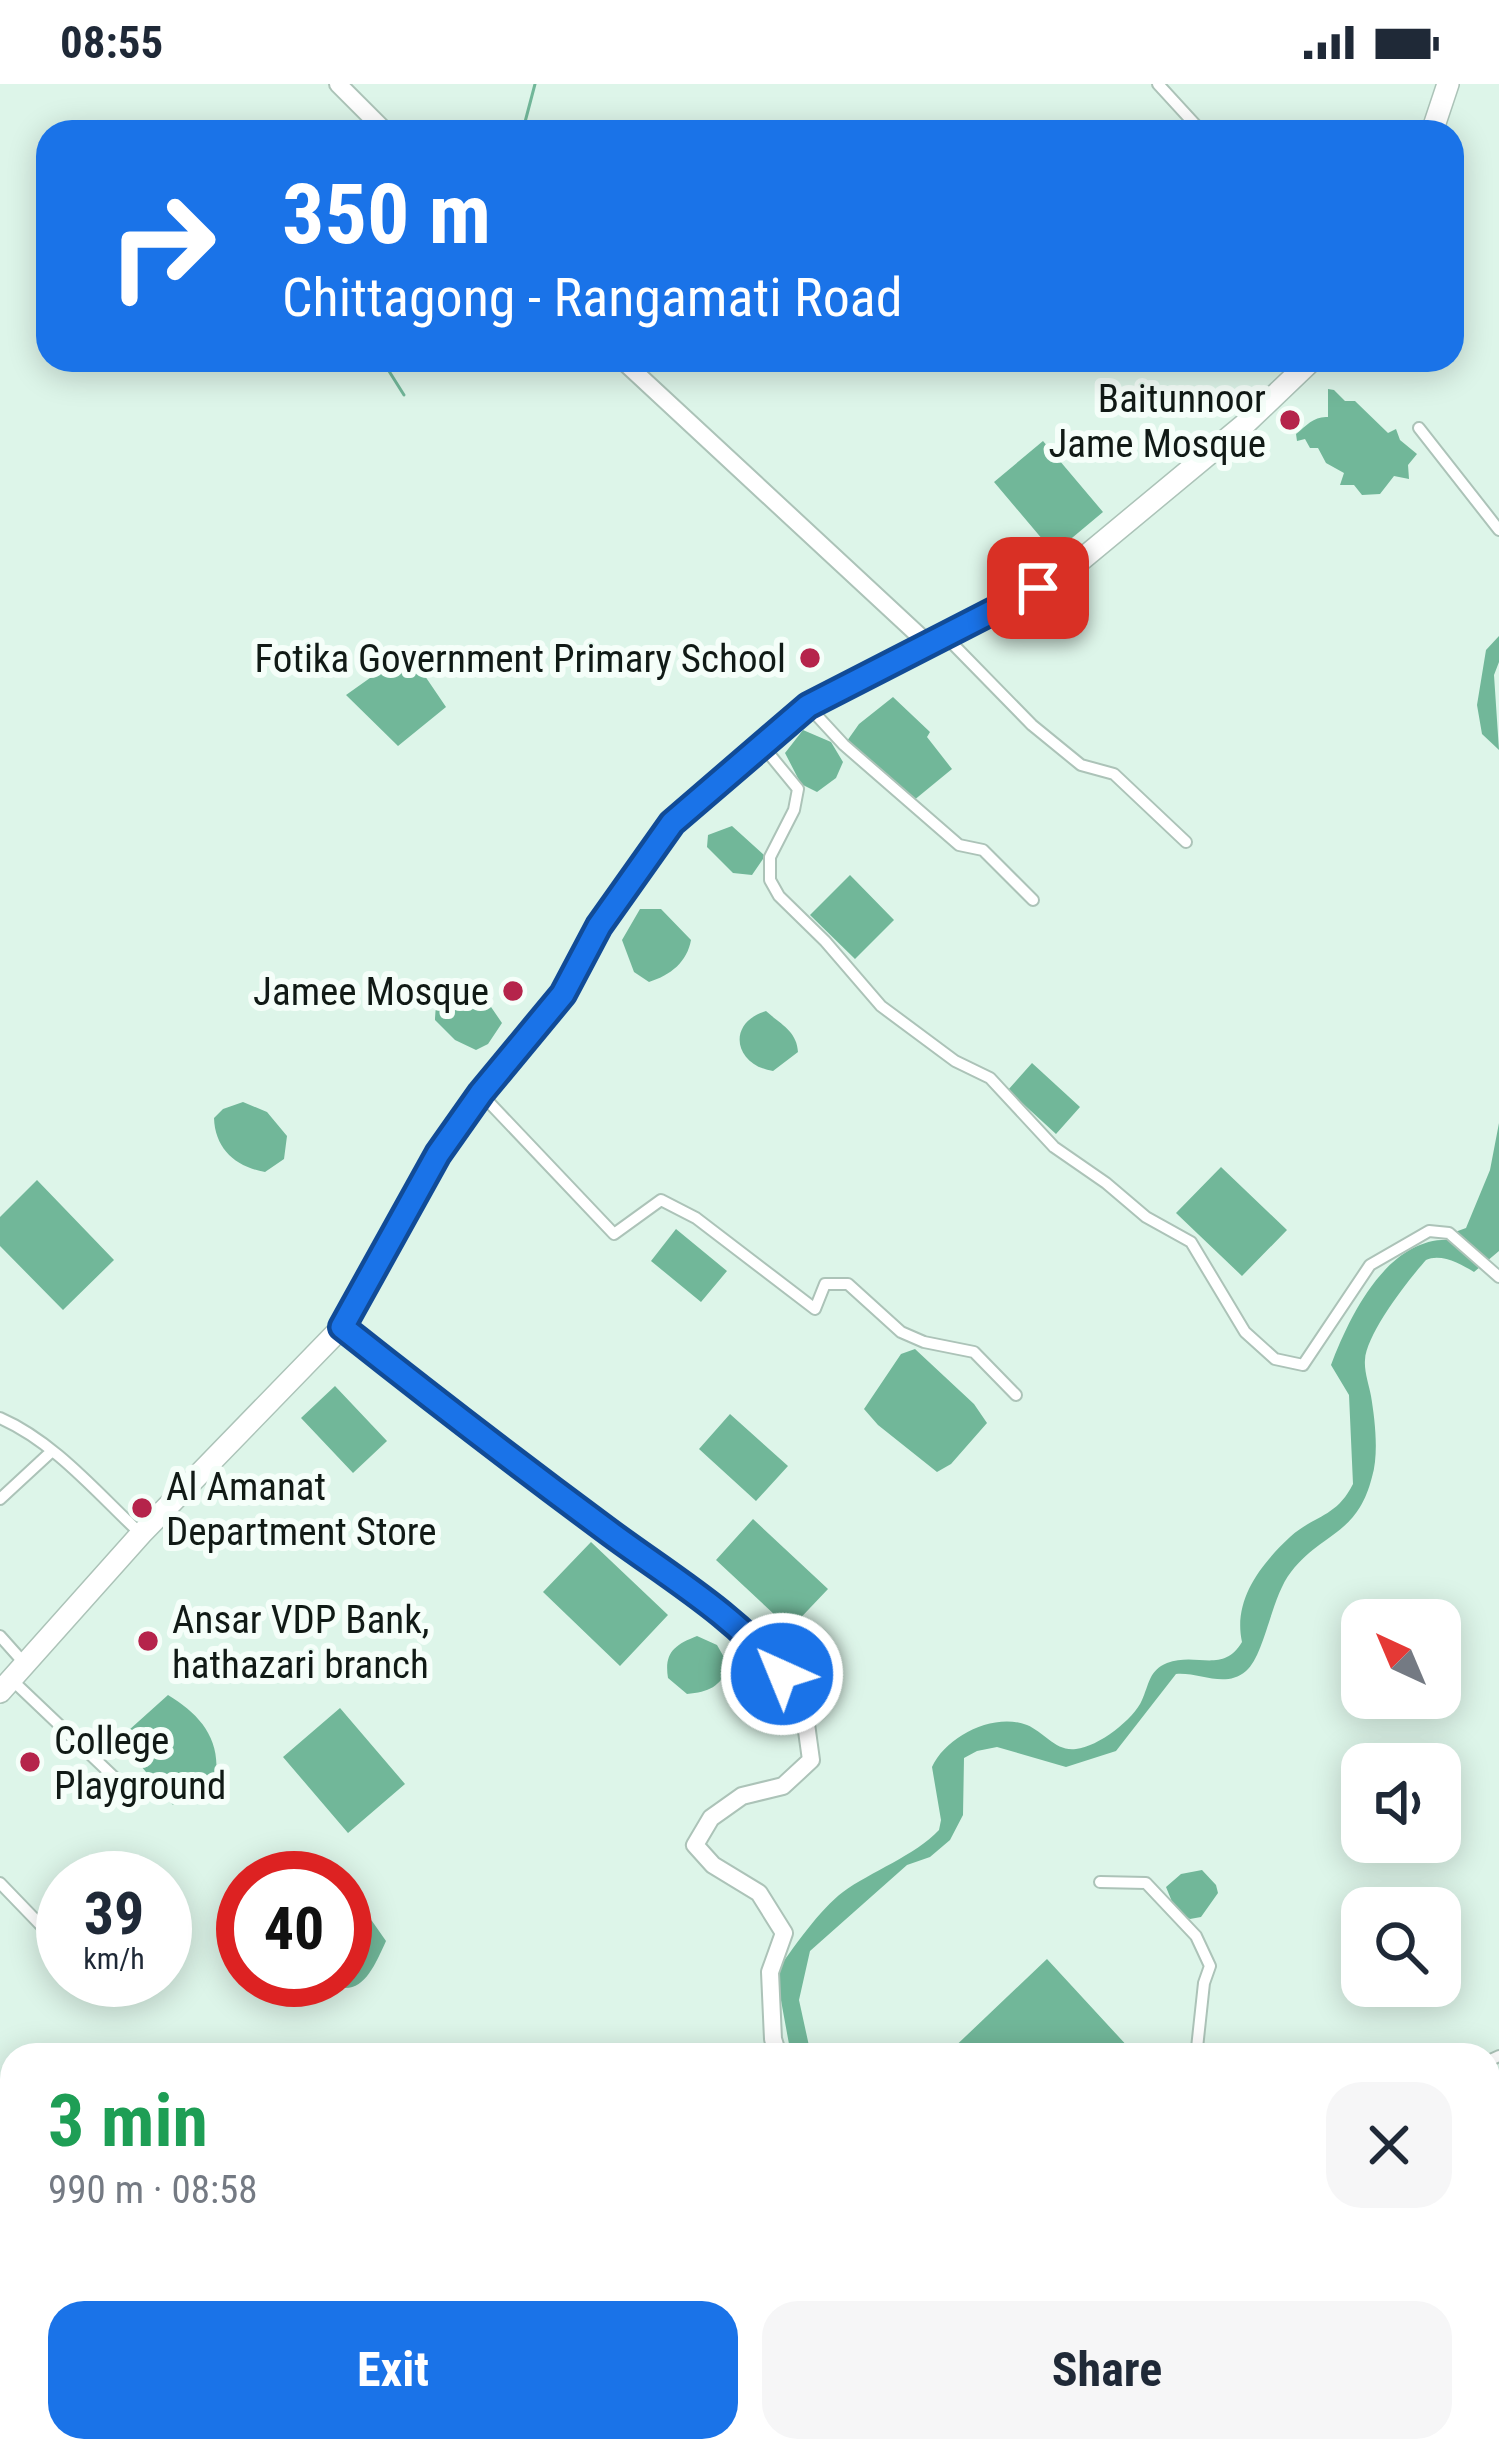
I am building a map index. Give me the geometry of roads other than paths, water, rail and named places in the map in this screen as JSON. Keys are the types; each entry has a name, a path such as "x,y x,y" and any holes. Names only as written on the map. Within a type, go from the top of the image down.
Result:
{"highway":[{"path":"1422,120 1432,84"},
{"path":"1436,120 1448,84"},
{"path":"1246,424 1287,372"},
{"path":"12,1678 141,1534 342,1327 425,1174 481,1093 563,994 599,926 656,841 808,706 1069,569 1246,424 1300,372"}],"street":[{"path":"338,84 374,120"},
{"path":"1158,84 1191,120"},
{"path":"636,372 1031,725 1082,765 1114,774 1186,842"},
{"path":"1419,428 1499,530"},
{"path":"808,706 844,745 959,845 983,850 1033,900"},
{"path":"761,744 798,789 794,810 770,857 770,880 779,896 881,1006 955,1061 990,1078 1054,1147 1146,1217 1191,1242 1245,1332 1275,1359 1303,1365 1370,1265 1429,1231 1449,1233 1495,1273"},
{"path":"481,1093 614,1234 661,1200 696,1217 815,1309 825,1284 848,1284 901,1332 974,1352 1016,1395"},
{"path":"342,1327 490,1446 760,1646 803,1702 811,1760 783,1786 742,1796 711,1818 695,1844 713,1865 759,1893 784,1934 770,1972 774,2043"},
{"path":"0,1418 52,1450 141,1534"},
{"path":"0,1499 52,1450"},
{"path":"0,1636 12,1678 114,1777"},
{"path":"1100,1882 1146,1883 1196,1936 1210,1966 1198,2043"},
{"path":"0,1883 36,1920"}],"waterway":[{"path":"526,120 535,84"},
{"path":"390,372 404,395"}],"place":[{"name":"Baitunnoor Jame Mosque","path":"1290,420"},
{"name":"Fotika Government Primary School","path":"810,658"},
{"name":"Jamee Mosque","path":"513,991"},
{"name":"Al Amanat Department Store","path":"142,1508"},
{"name":"Ansar VDP Bank, hathazari branch","path":"148,1641"},
{"name":"College Playground","path":"30,1762"}]}
